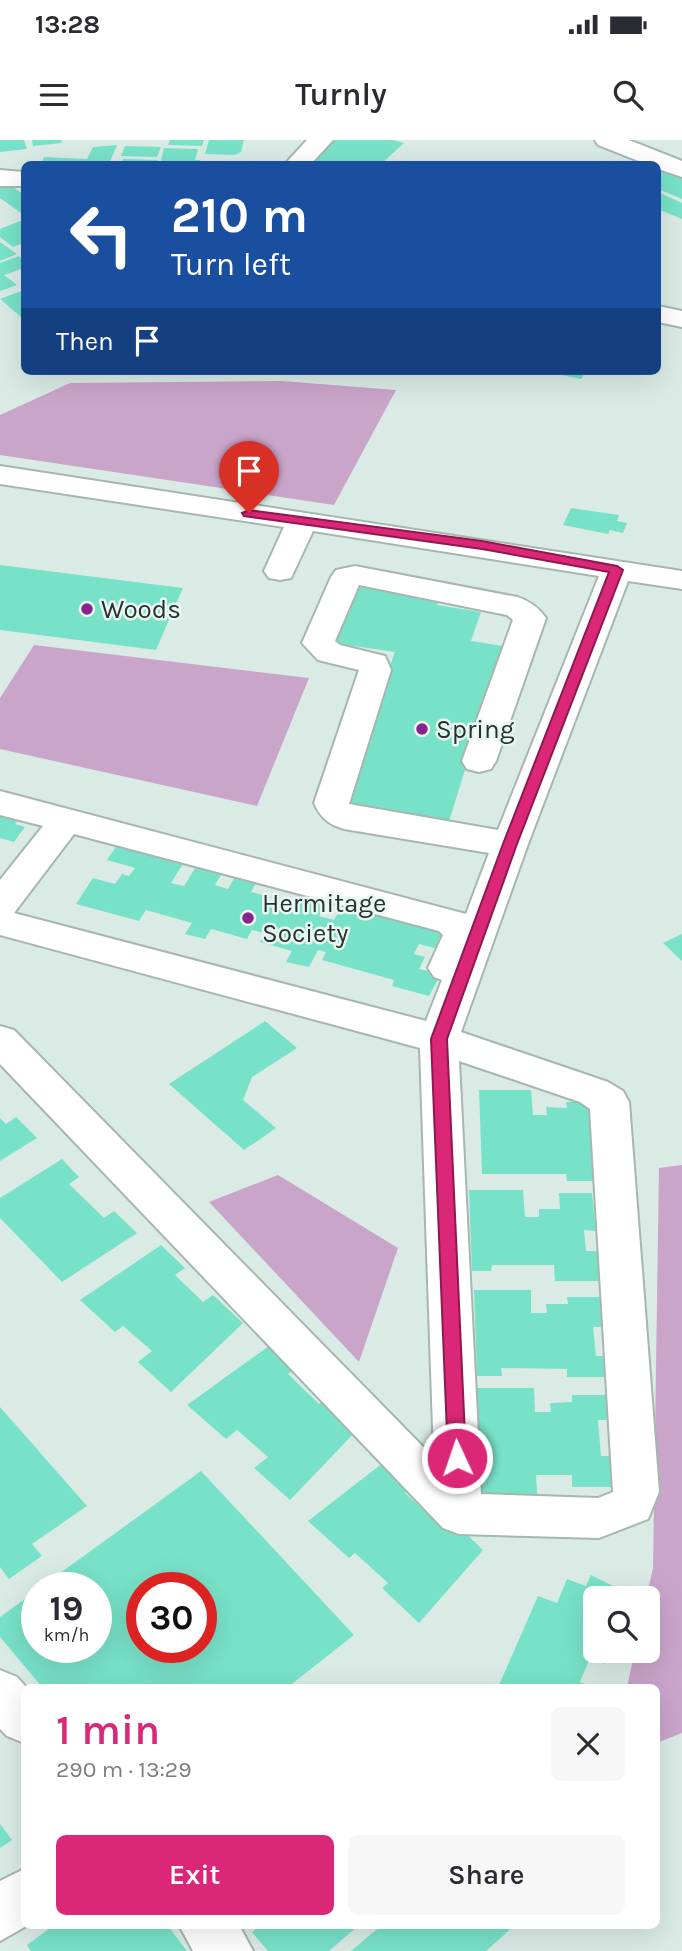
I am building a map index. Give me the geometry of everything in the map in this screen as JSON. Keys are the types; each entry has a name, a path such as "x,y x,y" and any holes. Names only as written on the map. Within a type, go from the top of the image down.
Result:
{"street":[{"path":"300,161 321,140"},
{"path":"607,140 634,159 676,140"},
{"path":"661,165 682,170"},
{"path":"0,178 21,179"},
{"path":"661,315 682,319"},
{"path":"0,475 302,521 482,545 682,580"},
{"path":"280,571 302,521"},
{"path":"323,577 346,527"},
{"path":"460,1514 439,1039 510,844 617,570"},
{"path":"479,761 530,618 517,607 355,575 346,578 318,643 329,653 373,663 375,670 331,803 335,811 344,817 510,844"},
{"path":"0,803 452,920 463,933 430,1004 417,1009 1,905"},
{"path":"1,905 66,820"},
{"path":"0,1040 460,1514 599,1518 632,1506 636,1492 609,1102 594,1091 439,1039 1,905"},
{"path":"0,1693 21,1717"},
{"path":"0,1915 21,1898"},
{"path":"209,1929 228,1951"}],"shaded area":[{"path":"282,381 396,390 334,505 0,455 0,415 70,383"},
{"path":"34,645 309,678 257,806 0,749 0,698"},
{"path":"682,1165 682,1733 660,1741 660,1684 628,1684 632,1663 660,1663 660,1586 649,1586 653,1568 659,1168"},
{"path":"278,1175 398,1248 359,1362 209,1202"}],"building":[{"path":"0,140 24,140 27,149 0,152"},
{"path":"32,140 61,140 62,143 33,146"},
{"path":"170,140 204,140 202,146 168,145"},
{"path":"209,140 244,140 241,152 235,155 205,154"},
{"path":"335,140 393,140 404,143 384,161 312,161"},
{"path":"117,145 110,161 42,161 44,157 87,159 93,147"},
{"path":"125,146 161,147 157,157 121,156"},
{"path":"164,148 198,149 195,160 200,160 200,161 161,161"},
{"path":"123,159 158,160 158,161 122,161"},
{"path":"661,168 682,176 682,199 661,190"},
{"path":"9,184 21,193 21,213 0,198 0,187"},
{"path":"661,193 682,203 682,219 661,210"},
{"path":"20,221 21,244 13,247 0,237 0,229"},
{"path":"0,242 17,254 0,261"},
{"path":"19,256 21,258 21,269 4,275 17,285 0,291 0,263"},
{"path":"21,291 21,317 0,299"},
{"path":"562,375 584,375 581,379"},
{"path":"571,508 619,515 617,521 627,523 623,533 610,530 608,534 563,525"},
{"name":"Woods","path":"0,565 183,588 156,650 0,630"},
{"name":"Spring","path":"356,582 441,594 437,605 481,612 471,641 503,646 448,825 338,807 395,652 333,643"},
{"path":"0,813 20,818 15,824 25,827 14,842 0,838"},
{"name":"Hermitage Society","path":"121,839 188,856 171,883 184,886 197,865 223,872 215,885 228,889 237,873 258,879 251,892 270,897 265,905 275,908 280,900 295,904 302,891 330,898 319,916 334,920 345,902 450,925 449,952 419,944 414,954 425,957 419,969 441,974 429,996 392,986 394,980 322,960 326,952 318,950 309,967 286,962 292,951 260,942 265,933 252,930 247,939 211,929 205,939 185,934 192,923 146,910 139,921 76,904 93,878 115,884 122,874 129,876 135,868 107,860"},
{"path":"682,934 682,961 663,943"},
{"path":"265,1021 297,1048 252,1077 243,1100 276,1128 244,1150 169,1084"},
{"path":"479,1090 531,1090 533,1115 547,1115 546,1107 567,1108 566,1102 598,1101 600,1127 590,1128 592,1152 603,1152 606,1181 567,1181 566,1174 482,1174"},
{"path":"16,1117 37,1138 0,1161 0,1118 6,1124"},
{"path":"62,1159 79,1177 69,1184 104,1218 114,1211 137,1233 62,1282 0,1218 0,1198"},
{"path":"469,1190 523,1190 525,1217 539,1217 539,1209 560,1209 559,1193 592,1193 596,1231 584,1230 586,1251 597,1251 599,1281 555,1281 554,1265 492,1265 491,1271 472,1271"},
{"path":"161,1245 185,1268 175,1275 203,1302 213,1295 243,1323 171,1392 138,1362 152,1351 123,1326 115,1332 80,1300"},
{"path":"474,1290 531,1290 531,1313 547,1313 546,1304 568,1304 567,1297 602,1297 605,1327 593,1327 596,1356 607,1356 609,1377 567,1377 567,1369 501,1368 502,1376 477,1376"},
{"path":"273,1343 298,1367 288,1374 319,1404 329,1396 361,1426 290,1500 254,1468 268,1457 237,1430 226,1439 187,1405"},
{"path":"475,1388 534,1388 535,1412 551,1412 550,1403 572,1402 572,1395 608,1395 610,1420 598,1420 601,1456 613,1456 615,1487 572,1487 572,1475 536,1475 538,1506 479,1506"},
{"path":"0,1407 87,1506 32,1544 42,1556 9,1579 0,1567"},
{"path":"388,1459 416,1485 405,1493 439,1524 449,1517 483,1550 419,1623 382,1588 388,1583 355,1553 349,1558 308,1521"},
{"path":"201,1471 354,1635 292,1684 39,1684 22,1663 112,1663 112,1572 62,1572"},
{"path":"591,1575 613,1586 586,1586"},
{"path":"567,1579 586,1586 583,1586 583,1663 588,1663 580,1682 584,1684 499,1684 538,1596 557,1603"},
{"path":"21,1602 21,1662 0,1637 0,1617"},
{"path":"0,1824 12,1840 0,1848"},
{"path":"49,1929 170,1929 187,1951 31,1951 27,1945"},
{"path":"256,1929 354,1929 329,1951 268,1951 252,1932"},
{"path":"377,1929 511,1929 486,1951 351,1951"}],"place":[{"name":"Woods","path":"87,609"},
{"name":"Spring","path":"422,729"},
{"name":"Hermitage Society","path":"248,918"}],"route":[{"path":"249,513 482,545 617,570 510,844 439,1039 457,1458"}]}
